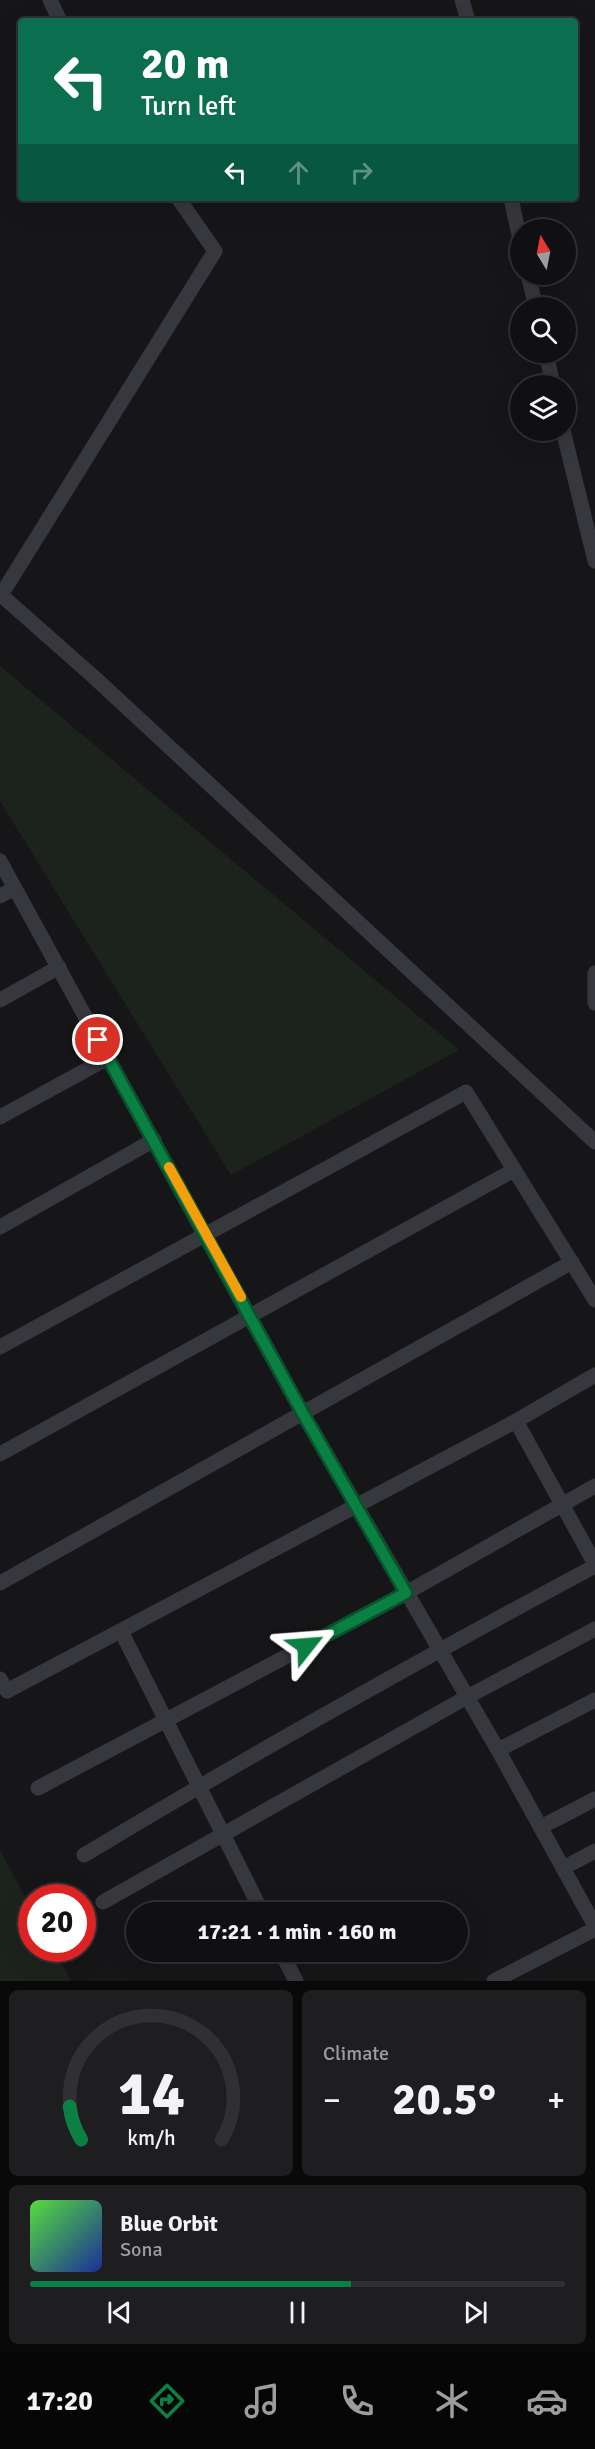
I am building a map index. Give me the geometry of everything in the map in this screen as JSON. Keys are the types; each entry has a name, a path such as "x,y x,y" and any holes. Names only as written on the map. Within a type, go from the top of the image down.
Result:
{"lane":[{"path":"50,0 59,18"},
{"path":"462,0 467,18"},
{"path":"180,201 215,251 1,595 103,686 595,1142"},
{"path":"512,201 516,219"},
{"path":"566,441 595,561"},
{"path":"0,861 302,1412 498,1750 595,1927 494,1981"},
{"path":"0,896 15,888"},
{"path":"0,1000 58,967"},
{"path":"595,973 595,1003"},
{"path":"0,1117 108,1058"},
{"path":"0,1347 466,1092 595,1300"},
{"path":"0,1227 154,1140"},
{"path":"0,1454 514,1170"},
{"path":"0,1583 572,1262"},
{"path":"2,1688 121,1631 516,1421 595,1376"},
{"path":"84,1855 199,1786 440,1649 595,1565 516,1421"},
{"path":"38,1788 406,1593 561,1503 595,1486"},
{"path":"103,1902 224,1836 467,1697 595,1629"},
{"path":"121,1631 257,1902"},
{"path":"498,1750 595,1700"},
{"path":"541,1827 595,1799"},
{"path":"563,1868 595,1851"},
{"path":"287,1962 296,1981"}],"shaded area":[{"path":"0,666 459,1050 231,1175 0,801"},
{"path":"0,1850 18,1884 18,1962 61,1962 71,1981 0,1981"}],"slow traffic":[{"path":"169,1167 241,1297"}],"route":[{"path":"98,1040 302,1412 406,1593 306,1646"}]}
